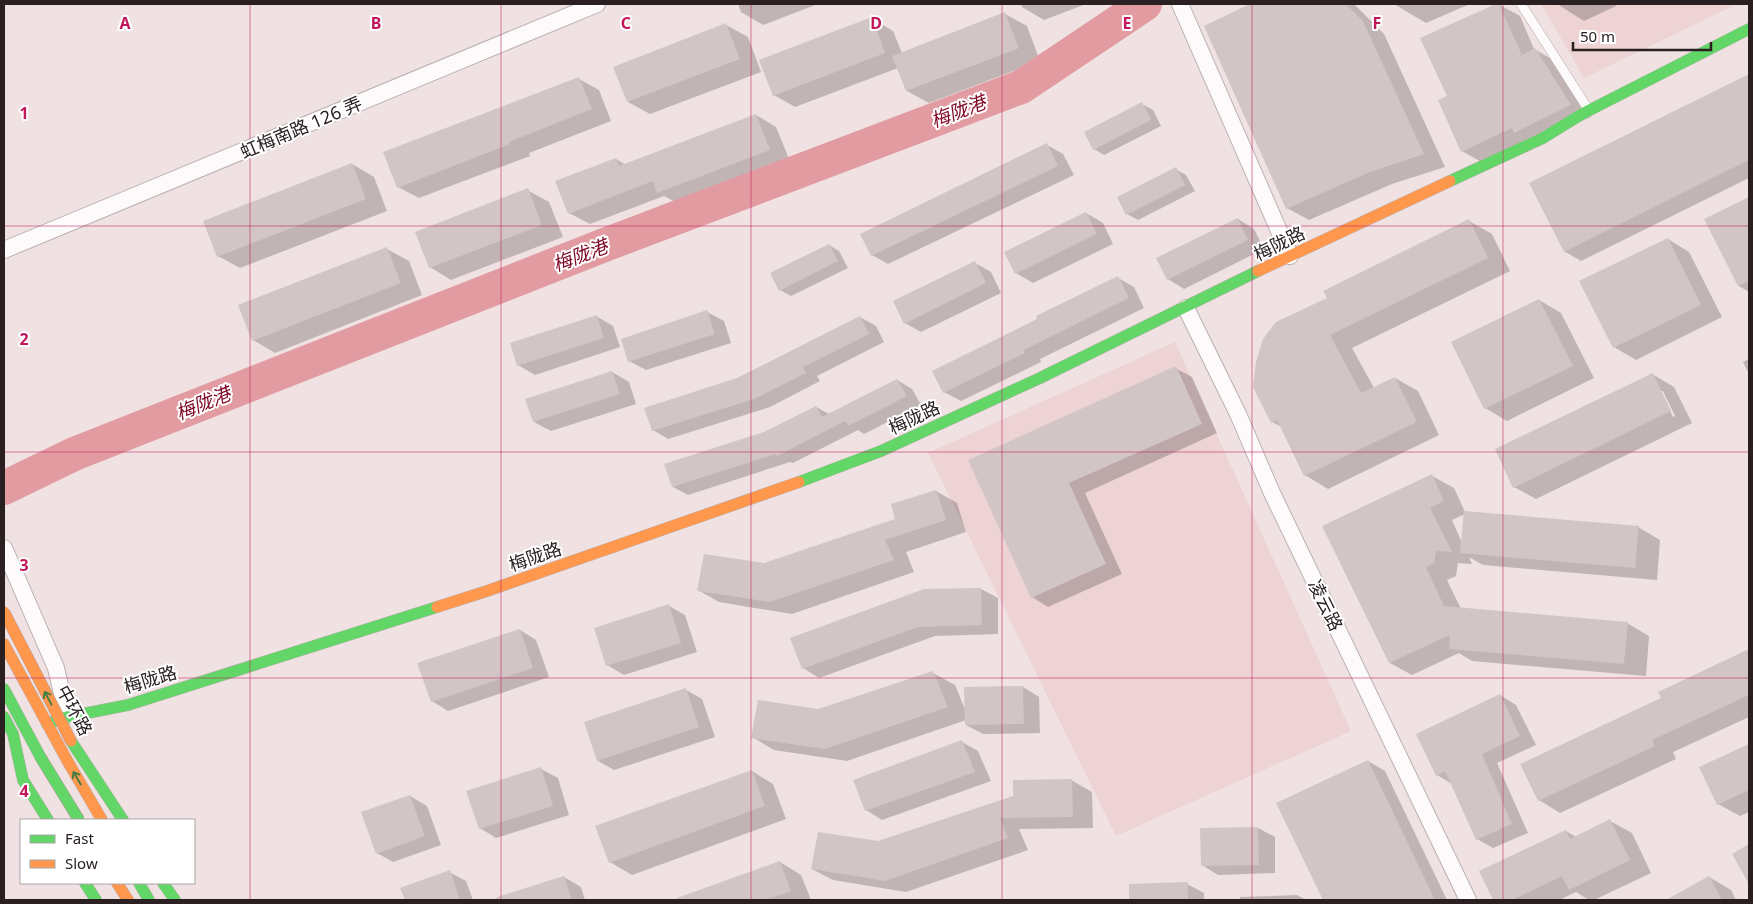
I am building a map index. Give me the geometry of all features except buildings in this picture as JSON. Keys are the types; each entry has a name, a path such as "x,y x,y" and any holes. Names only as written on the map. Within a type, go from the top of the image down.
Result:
{"main road":[{"name":"梅陇路","path":"47,724 67,717 128,705 487,592 759,497 881,451 1543,138 1590,111 1749,29"},
{"name":"中环路","path":"4,612 71,741 121,819"},
{"path":"4,644 101,819"},
{"path":"4,689 41,758 78,819"},
{"path":"4,717 23,780 47,819"},
{"path":"67,717 129,819"},
{"path":"7,731 44,764 78,819"},
{"path":"87,884 96,900"},
{"path":"119,884 128,899"},
{"path":"140,884 149,900"},
{"path":"159,884 160,900"},
{"path":"164,884 175,900"},
{"path":"170,884 180,900"}],"street":[{"name":"虹梅南路 126 弄","path":"4,250 597,4"},
{"path":"1183,10 1290,256"},
{"name":"凌云路","path":"1186,308 1238,414 1272,493 1468,900"},
{"path":"4,548 56,668 67,717"}],"lane":[{"path":"1521,4 1590,111"}],"shaded area":[{"path":"1541,4 1737,4 1584,78"},
{"path":"1175,342 1351,731 1116,836 928,453"}],"waterway":[{"name":"梅陇港","path":"4,488 74,454 607,244 1021,87 1145,4"}],"traffic: fast":[{"path":"1450,181 1543,138 1582,114 1749,29"},
{"path":"799,482 881,451 1040,378 1258,271"},
{"path":"47,724 67,717 128,705 437,607"},
{"path":"4,689 41,758"},
{"path":"4,717 13,734 23,780 47,819"},
{"path":"71,741 122,819"},
{"path":"41,758 78,819"},
{"path":"86,884 96,900"},
{"path":"140,884 149,900"},
{"path":"164,884 175,900"}],"traffic: slow":[{"path":"1258,271 1450,181"},
{"path":"437,607 799,482"},
{"path":"4,612 71,741"},
{"path":"4,644 101,819"},
{"path":"118,884 128,900"}]}
